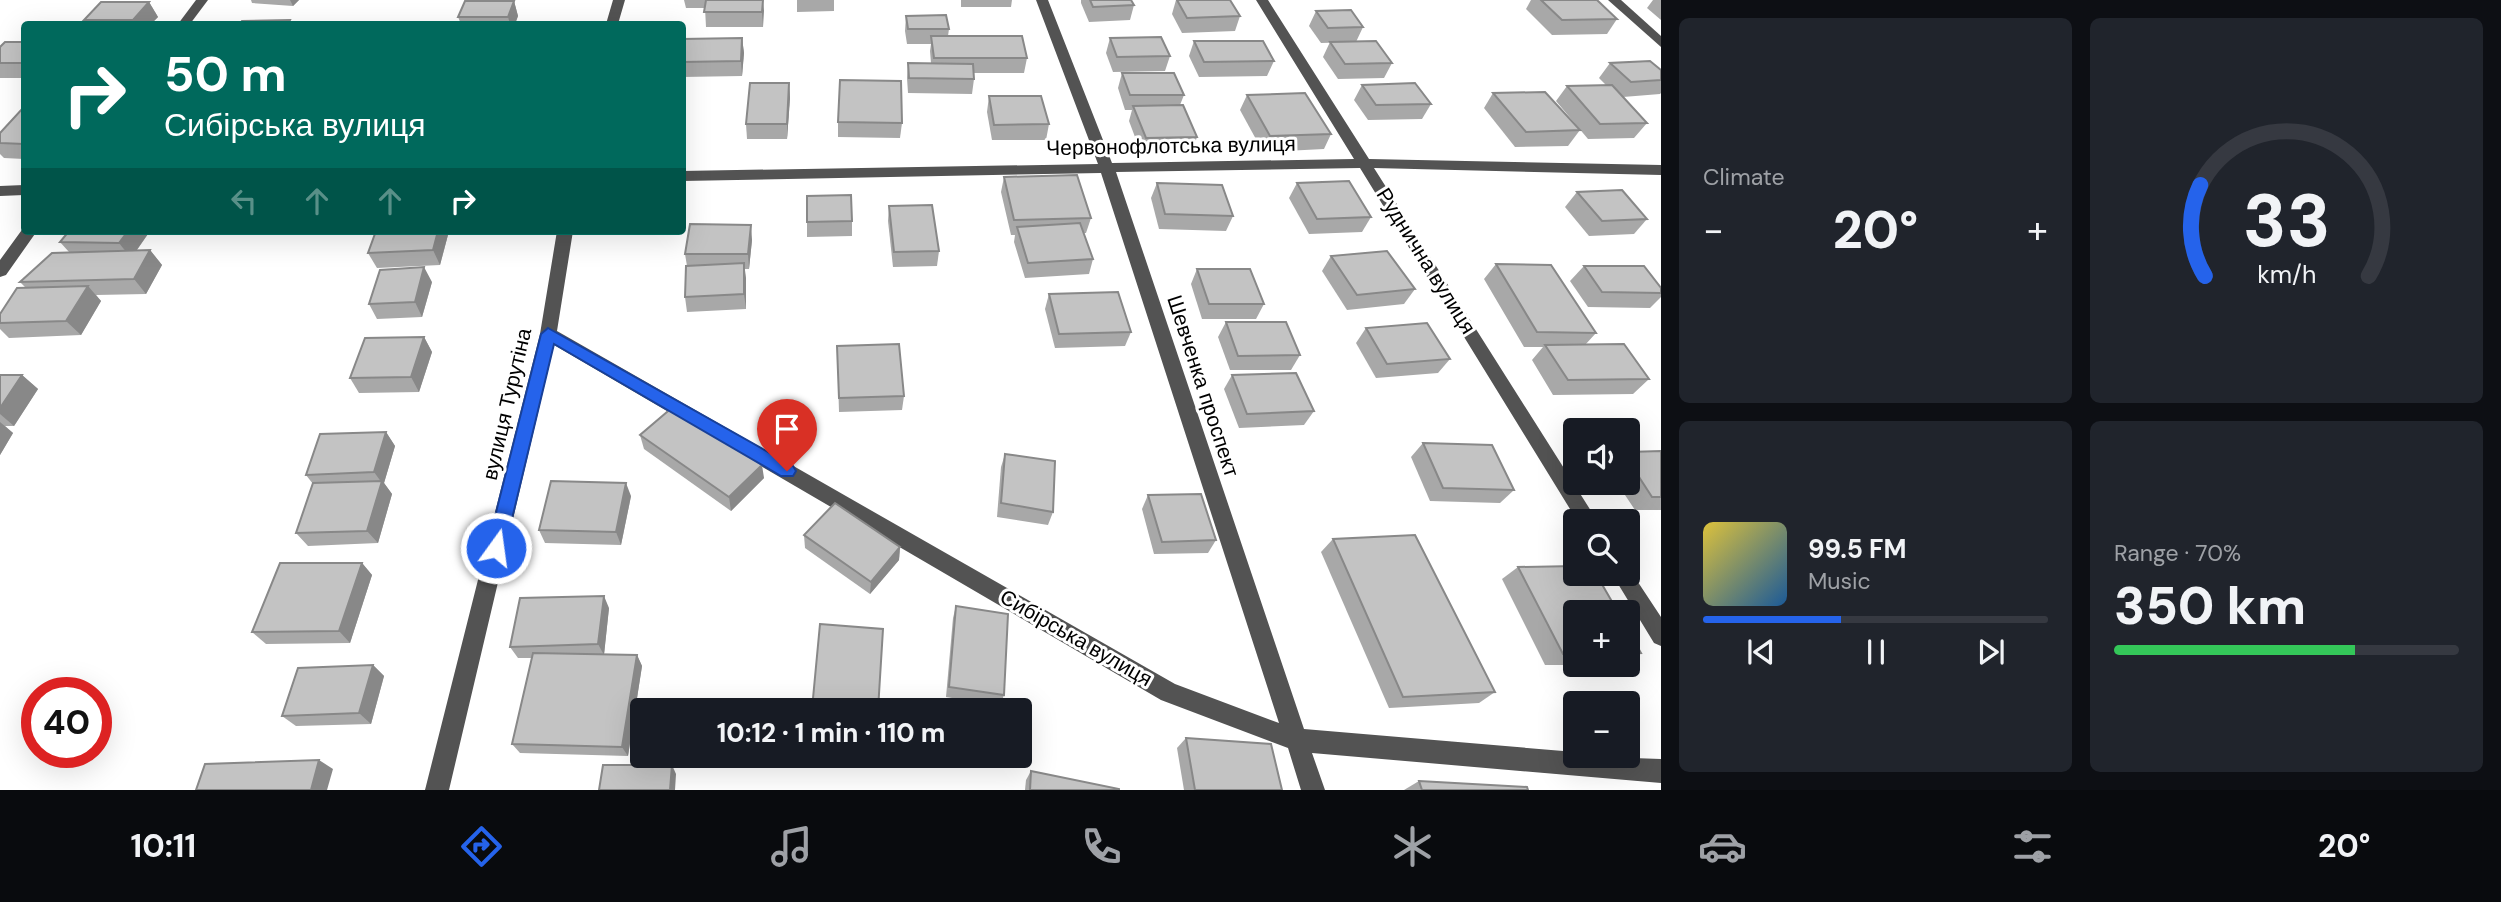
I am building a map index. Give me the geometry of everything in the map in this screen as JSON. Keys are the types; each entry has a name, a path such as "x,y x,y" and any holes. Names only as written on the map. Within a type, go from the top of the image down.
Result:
{"street":[{"path":"186,21 202,0"},
{"path":"613,21 619,0"},
{"name":"Шевченка проспект","path":"1042,0 1107,168 1313,790"},
{"name":"Руднична вулиця","path":"1262,0 1581,509"},
{"path":"1614,0 1661,43"},
{"name":"Червонофлотська вулиця","path":"686,176 1365,163 1661,170"},
{"path":"0,191 21,190"},
{"path":"0,271 26,235"},
{"name":"вулиця Турутіна","path":"437,790 548,334 564,235"},
{"name":"Сибірська вулиця","path":"548,334 1169,692 1296,740 1661,771"},
{"path":"1630,586 1661,636"}],"building":[{"path":"706,0 763,0 762,12 704,12"},
{"path":"1090,0 1131,0 1134,5 1093,7"},
{"path":"1177,0 1230,0 1240,16 1187,18"},
{"path":"1541,0 1597,0 1617,19 1562,20"},
{"path":"465,1 514,1 508,17 458,17"},
{"path":"101,2 149,2 133,20 84,20"},
{"path":"1351,10 1363,27 1328,28 1316,11"},
{"path":"946,15 949,29 908,29 906,16"},
{"path":"931,36 1022,36 1027,58 934,58"},
{"path":"1161,37 1170,56 1117,57 1110,38"},
{"path":"742,38 741,61 686,62 686,39"},
{"path":"1194,41 1263,41 1274,61 1204,62"},
{"path":"1376,41 1392,63 1345,64 1330,42"},
{"path":"5,42 21,42 21,63 0,63 0,47"},
{"path":"1650,61 1661,70 1661,80 1631,82 1610,63"},
{"path":"908,63 973,64 974,79 909,78"},
{"path":"1122,73 1174,73 1184,95 1130,95"},
{"path":"840,80 901,81 902,123 838,122"},
{"path":"750,83 789,83 787,124 746,124"},
{"path":"1415,83 1431,104 1376,105 1362,85"},
{"path":"1612,85 1647,123 1600,124 1567,86"},
{"path":"1545,92 1580,130 1526,132 1493,93"},
{"path":"1305,93 1331,134 1270,136 1247,95"},
{"path":"989,96 1041,96 1049,124 994,125"},
{"path":"1183,105 1197,137 1146,138 1133,106"},
{"path":"21,110 21,144 0,143 0,133"},
{"path":"1077,175 1091,218 1014,220 1004,177"},
{"path":"1349,181 1371,217 1317,219 1297,183"},
{"path":"1157,183 1222,185 1233,216 1165,214"},
{"path":"1622,190 1647,219 1602,221 1577,192"},
{"path":"851,195 852,221 807,222 807,196"},
{"path":"932,205 939,251 894,252 889,206"},
{"path":"1080,223 1093,259 1028,263 1017,227"},
{"path":"690,224 751,225 748,254 685,254"},
{"path":"66,235 125,235 119,243 60,242"},
{"path":"375,235 437,235 433,250 368,253"},
{"path":"150,250 134,279 20,282 52,253"},
{"path":"1387,251 1415,289 1357,295 1331,256"},
{"path":"744,263 744,294 685,297 686,266"},
{"path":"1496,264 1551,265 1596,333 1537,332"},
{"path":"1584,266 1644,266 1661,288 1661,293 1602,292"},
{"path":"424,267 415,302 369,304 380,270"},
{"path":"1197,269 1250,269 1264,304 1209,304"},
{"path":"88,286 66,321 0,323 0,314 17,288"},
{"path":"1118,292 1131,332 1059,334 1049,294"},
{"path":"1226,322 1286,322 1300,355 1238,356"},
{"path":"1427,323 1450,359 1387,364 1366,328"},
{"path":"424,337 411,377 350,378 365,338"},
{"path":"899,344 904,396 839,398 837,346"},
{"path":"1624,344 1649,379 1568,380 1545,345"},
{"path":"1296,373 1314,411 1247,414 1232,375"},
{"path":"0,375 22,375 0,408"},
{"path":"674,406 762,465 729,497 640,435"},
{"path":"386,432 374,472 306,475 320,434"},
{"path":"1423,443 1492,445 1514,490 1443,488"},
{"path":"1661,451 1661,497 1652,497 1640,478 1640,452"},
{"path":"1005,454 1055,461 1053,512 1001,503"},
{"path":"382,481 367,531 296,533 313,483"},
{"path":"551,481 626,483 616,532 539,530"},
{"path":"1201,494 1216,540 1162,542 1148,495"},
{"path":"835,503 900,547 871,582 804,535"},
{"path":"1415,535 1495,692 1403,697 1333,539"},
{"path":"280,563 362,563 339,631 252,632"},
{"path":"1563,566 1563,586 1603,586 1611,600 1563,600 1563,654 1518,567"},
{"path":"604,596 598,644 510,647 520,598"},
{"path":"956,606 1008,614 1004,695 949,687"},
{"path":"820,624 883,629 879,698 813,698"},
{"path":"533,653 637,655 622,747 512,744"},
{"path":"373,665 359,713 282,716 298,668"},
{"path":"1186,738 1271,744 1282,790 1195,790"},
{"path":"319,760 311,790 196,790 205,764"},
{"path":"603,765 672,768 670,790 599,790"},
{"path":"1031,771 1119,789 1119,790 1030,790"},
{"path":"1419,781 1527,787 1528,790 1422,790"}],"route":[{"path":"496,548 548,334 787,471"}]}
